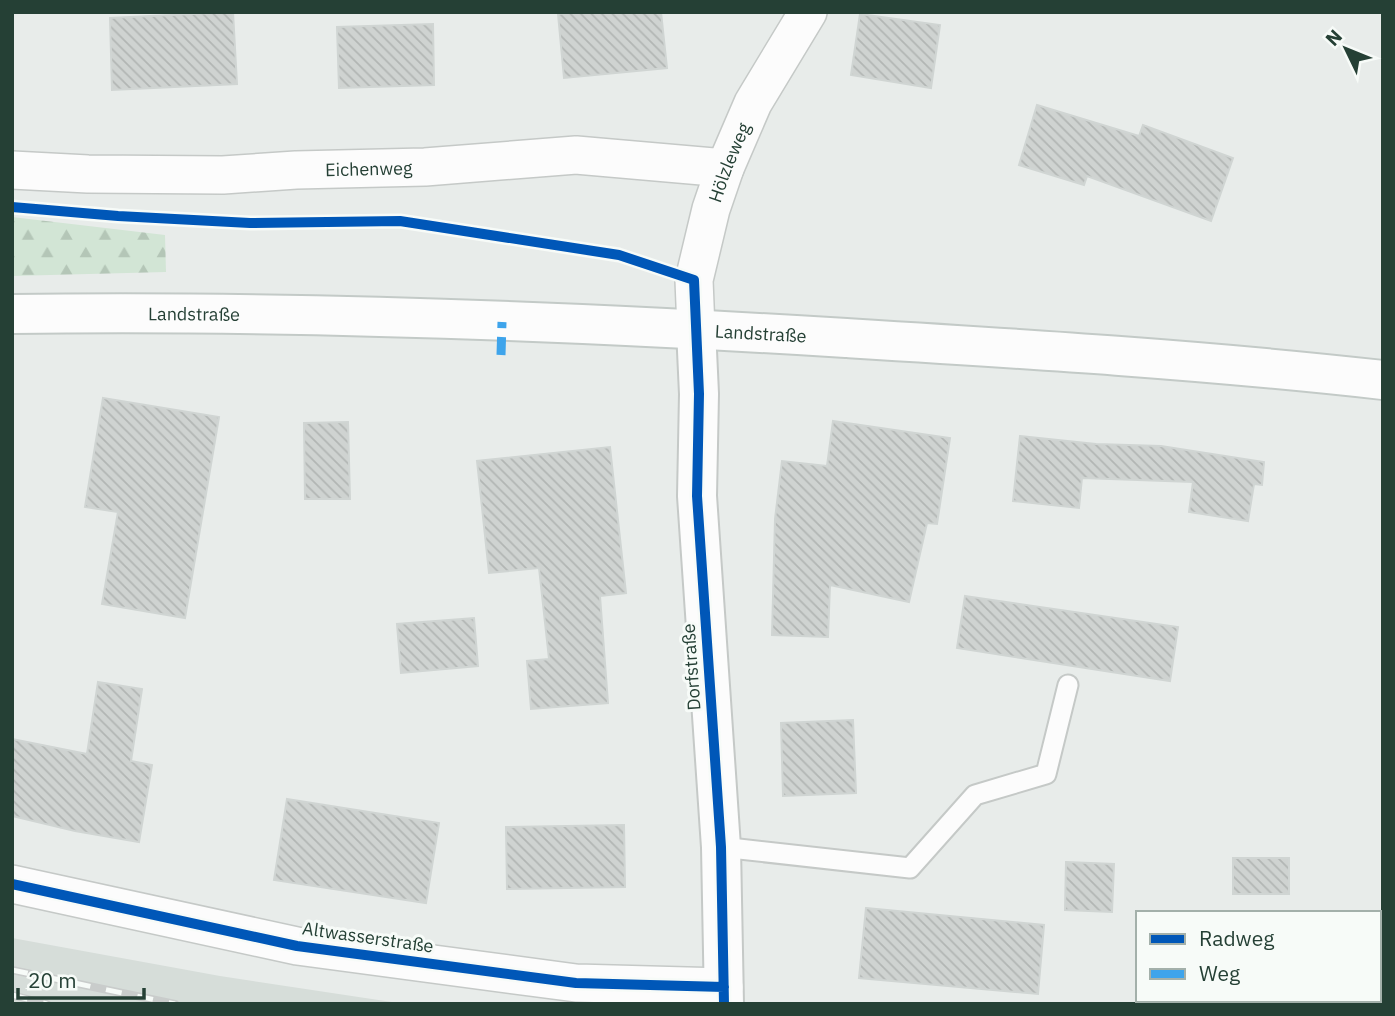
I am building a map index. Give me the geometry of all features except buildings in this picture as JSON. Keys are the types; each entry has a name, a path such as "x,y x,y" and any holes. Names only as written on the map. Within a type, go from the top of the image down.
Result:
{"main road":[{"name":"Landstraße","path":"12,314 264,314 696,329 994,347 1292,370 1383,380"},
{"name":"Dorfstraße","path":"696,329 699,394 697,496 721,847 724,995"}],"street":[{"name":"Hölzleweg","path":"696,329 694,281 711,209 725,168 753,103 808,12"},
{"name":"Eichenweg","path":"12,170 88,174 223,175 296,170 425,167 576,155 725,168"},
{"name":"Altwasserstraße","path":"12,884 297,946 576,984 724,995"}],"lane":[{"path":"721,847 910,869 975,795 1046,774 1068,685"}],"shaded area":[{"path":"12,938 220,976 405,1004 12,1004"}],"green space":[{"path":"12,217 165,235 166,272 12,276"}],"railway":[{"path":"12,970 175,1004"},
{"path":"12,995 47,1004"}],"marked path":[{"path":"501,355 502,322"}],"cycle path":[{"path":"12,207 250,223 400,221 619,255 694,280 699,394 697,496 721,847 724,1004"},
{"path":"12,884 297,946 576,983 724,987"}]}
